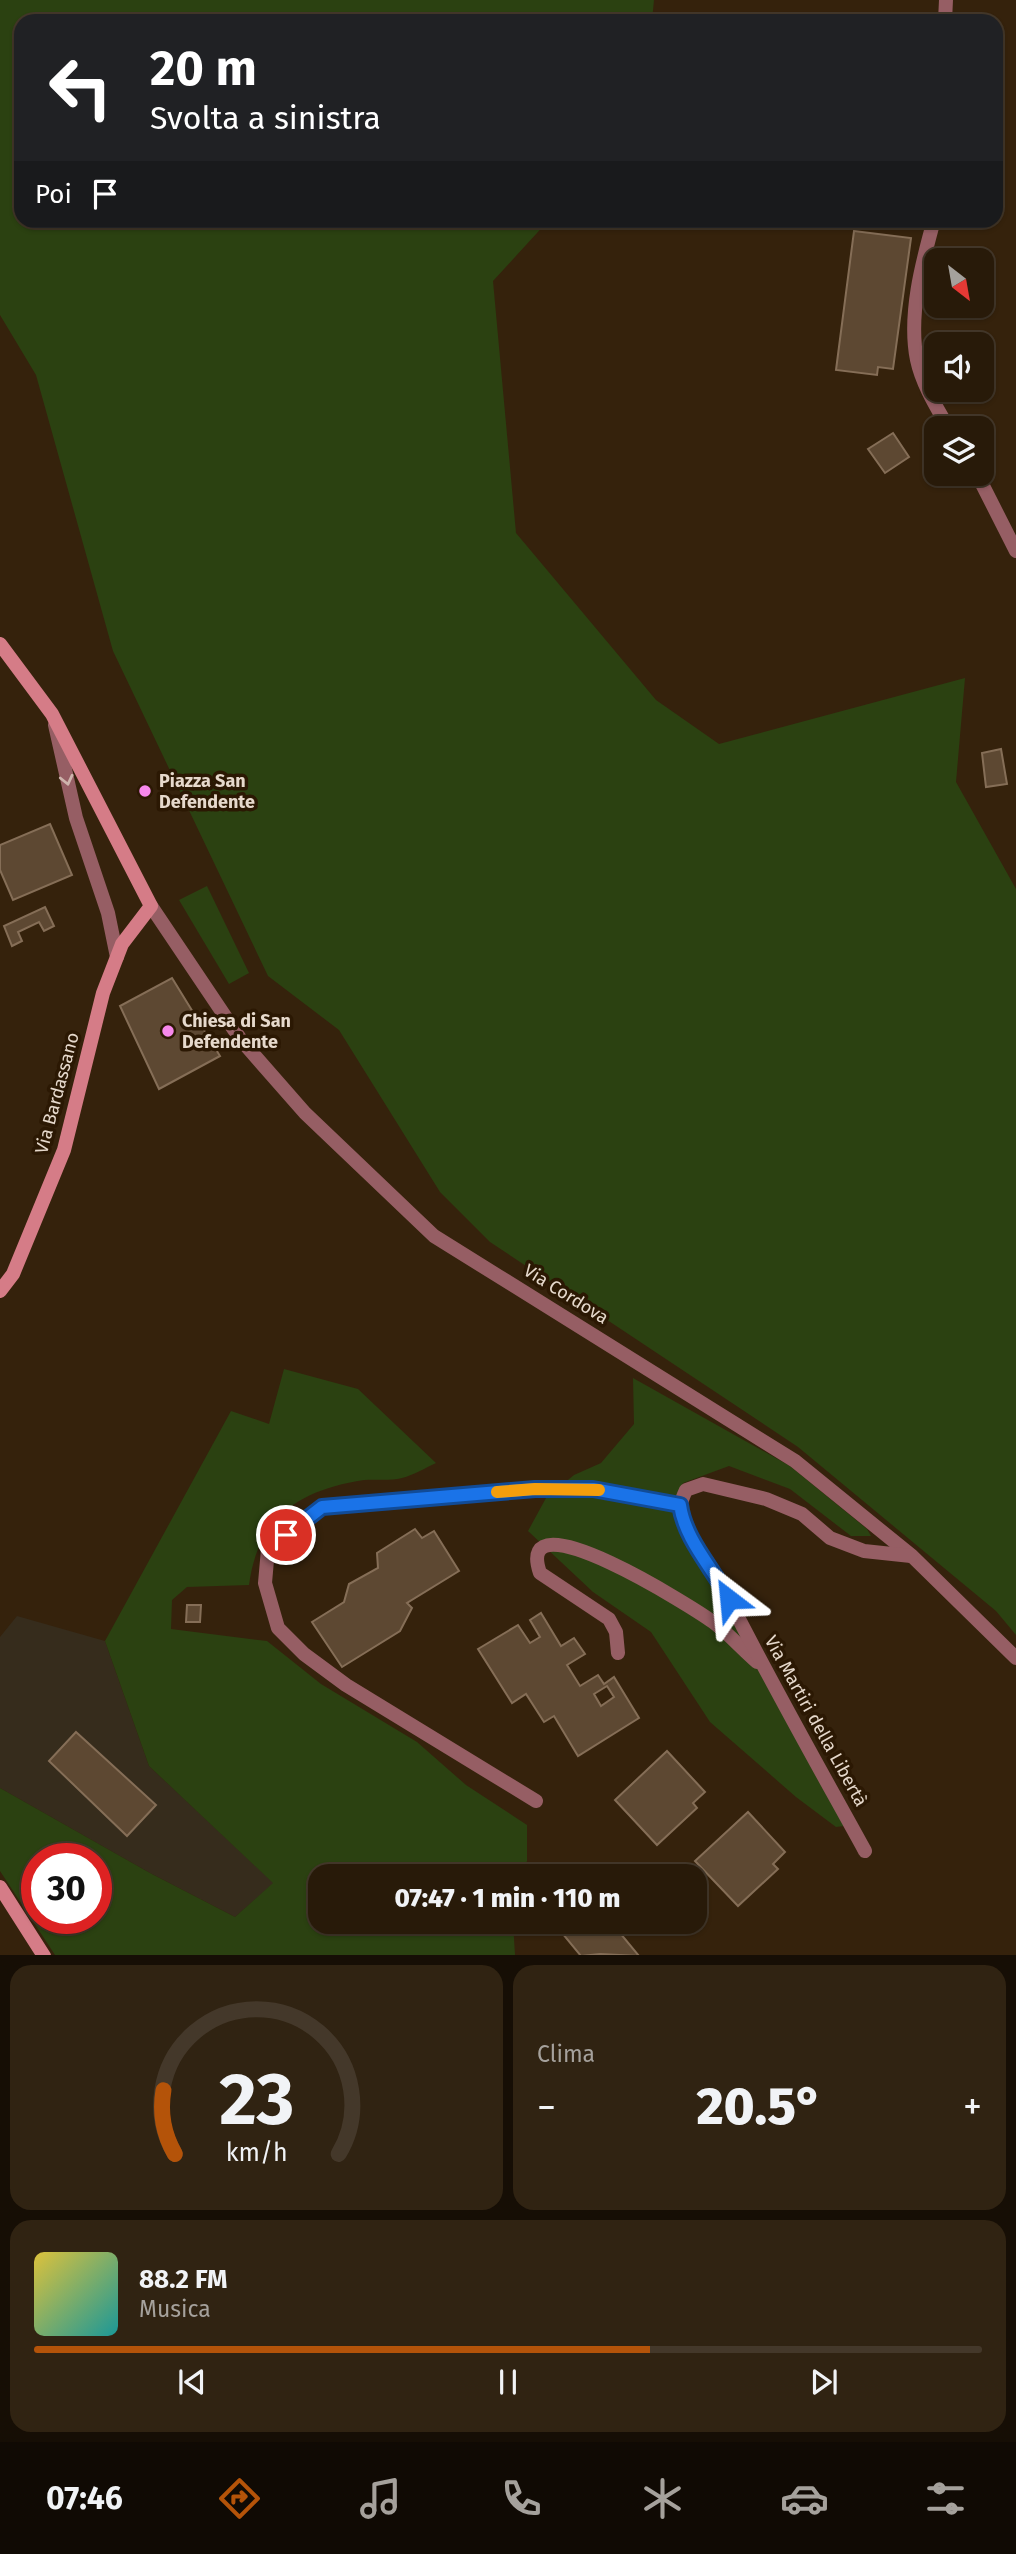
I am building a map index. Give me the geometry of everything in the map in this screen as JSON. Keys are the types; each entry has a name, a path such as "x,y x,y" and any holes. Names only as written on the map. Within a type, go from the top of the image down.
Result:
{"street":[{"path":"932,228 915,316 917,360 941,416"},
{"path":"983,486 1016,551"},
{"path":"0,644 52,714 151,906"},
{"path":"52,714 76,818 108,913 117,957"},
{"name":"Via Bardassano","path":"0,1291 13,1273 64,1150 103,993 122,944 151,906"},
{"name":"Via Cordova","path":"151,906 241,1040 305,1113 434,1236 795,1461 912,1556 1016,1658"},
{"path":"536,1801 346,1685 304,1654 278,1628 265,1583 268,1549 322,1507 535,1489 593,1489 680,1505 686,1490 703,1485 766,1499 802,1514 830,1538 864,1550 912,1556"},
{"name":"Via Martiri della Libertà","path":"680,1505 690,1536 717,1576 763,1668 865,1851"},
{"path":"618,1653 616,1632 609,1619 540,1573 537,1563 544,1546 579,1548 646,1581 713,1622 763,1668"},
{"path":"0,1887 44,1955"}],"shaded area":[{"path":"17,1616 105,1641 149,1766 274,1883 235,1917 112,1851 112,1843 97,1843 0,1788 0,1637"}],"green space":[{"path":"0,0 654,0 653,14 14,14 14,228 542,228 493,281 516,533 656,700 719,744 965,678 956,782 1016,889 1016,1635 996,1611 798,1447 490,1242 440,1192 339,1030 268,976 113,651 36,375 0,315"},
{"path":"207,886 249,973 229,984 179,900"},
{"path":"284,1369 358,1389 436,1463 402,1478 364,1480 341,1485 301,1500 285,1511 262,1541 249,1585 187,1587 172,1600 171,1629 267,1641 321,1684 417,1742 466,1785 527,1825 526,1864 308,1864 308,1934 514,1934 515,1955 55,1955 41,1934 112,1934 112,1851 235,1917 273,1883 149,1766 105,1641 231,1411 269,1424"},
{"path":"633,1378 790,1466 867,1529 871,1536 851,1536 790,1489 729,1466 683,1483 674,1512 683,1539 711,1581 844,1826 836,1827 796,1797 710,1722 651,1632 593,1592 528,1531 546,1498 574,1475 601,1463 634,1424"},
{"path":"0,1788 97,1843 21,1843 21,1903 0,1871"}],"building":[{"path":"854,231 911,238 893,369 878,367 877,375 836,370"},
{"path":"893,433 909,457 885,473 868,449"},
{"path":"1001,749 1007,784 986,787 982,753"},
{"path":"50,824 72,875 13,900 0,870 0,845"},
{"path":"45,907 54,926 44,931 39,922 18,932 22,941 12,946 4,926"},
{"name":"Chiesa di San Defendente","path":"172,978 220,1056 159,1089 120,1006"},
{"path":"415,1529 422,1538 434,1531 459,1571 407,1603 412,1608 400,1631 342,1667 312,1622 344,1602 349,1584 378,1568 377,1553"},
{"path":"187,1605 201,1605 200,1622 186,1622"},
{"path":"541,1613 561,1646 574,1638 585,1654 567,1665 580,1686 598,1675 604,1684 614,1677 639,1718 578,1756 554,1716 544,1722 526,1694 512,1703 478,1649 518,1625 530,1643 540,1637 530,1620","holes":["607,1686 614,1697 601,1706 594,1694"]},
{"path":"76,1732 156,1805 127,1836 49,1761"},
{"path":"667,1751 705,1792 693,1803 697,1808 657,1845 615,1800"},
{"path":"748,1812 785,1852 773,1864 778,1869 738,1906 707,1874 707,1864 698,1864 695,1861"},
{"path":"563,1934 621,1934 638,1955 600,1954 580,1955"}],"slow traffic":[{"path":"497,1492 535,1489 599,1490"}],"place":[{"name":"Piazza San Defendente","path":"145,791"},
{"name":"Chiesa di San Defendente","path":"168,1031"}],"route":[{"path":"286,1535 322,1507 535,1489 593,1489 680,1505 690,1536 729,1599"}]}
